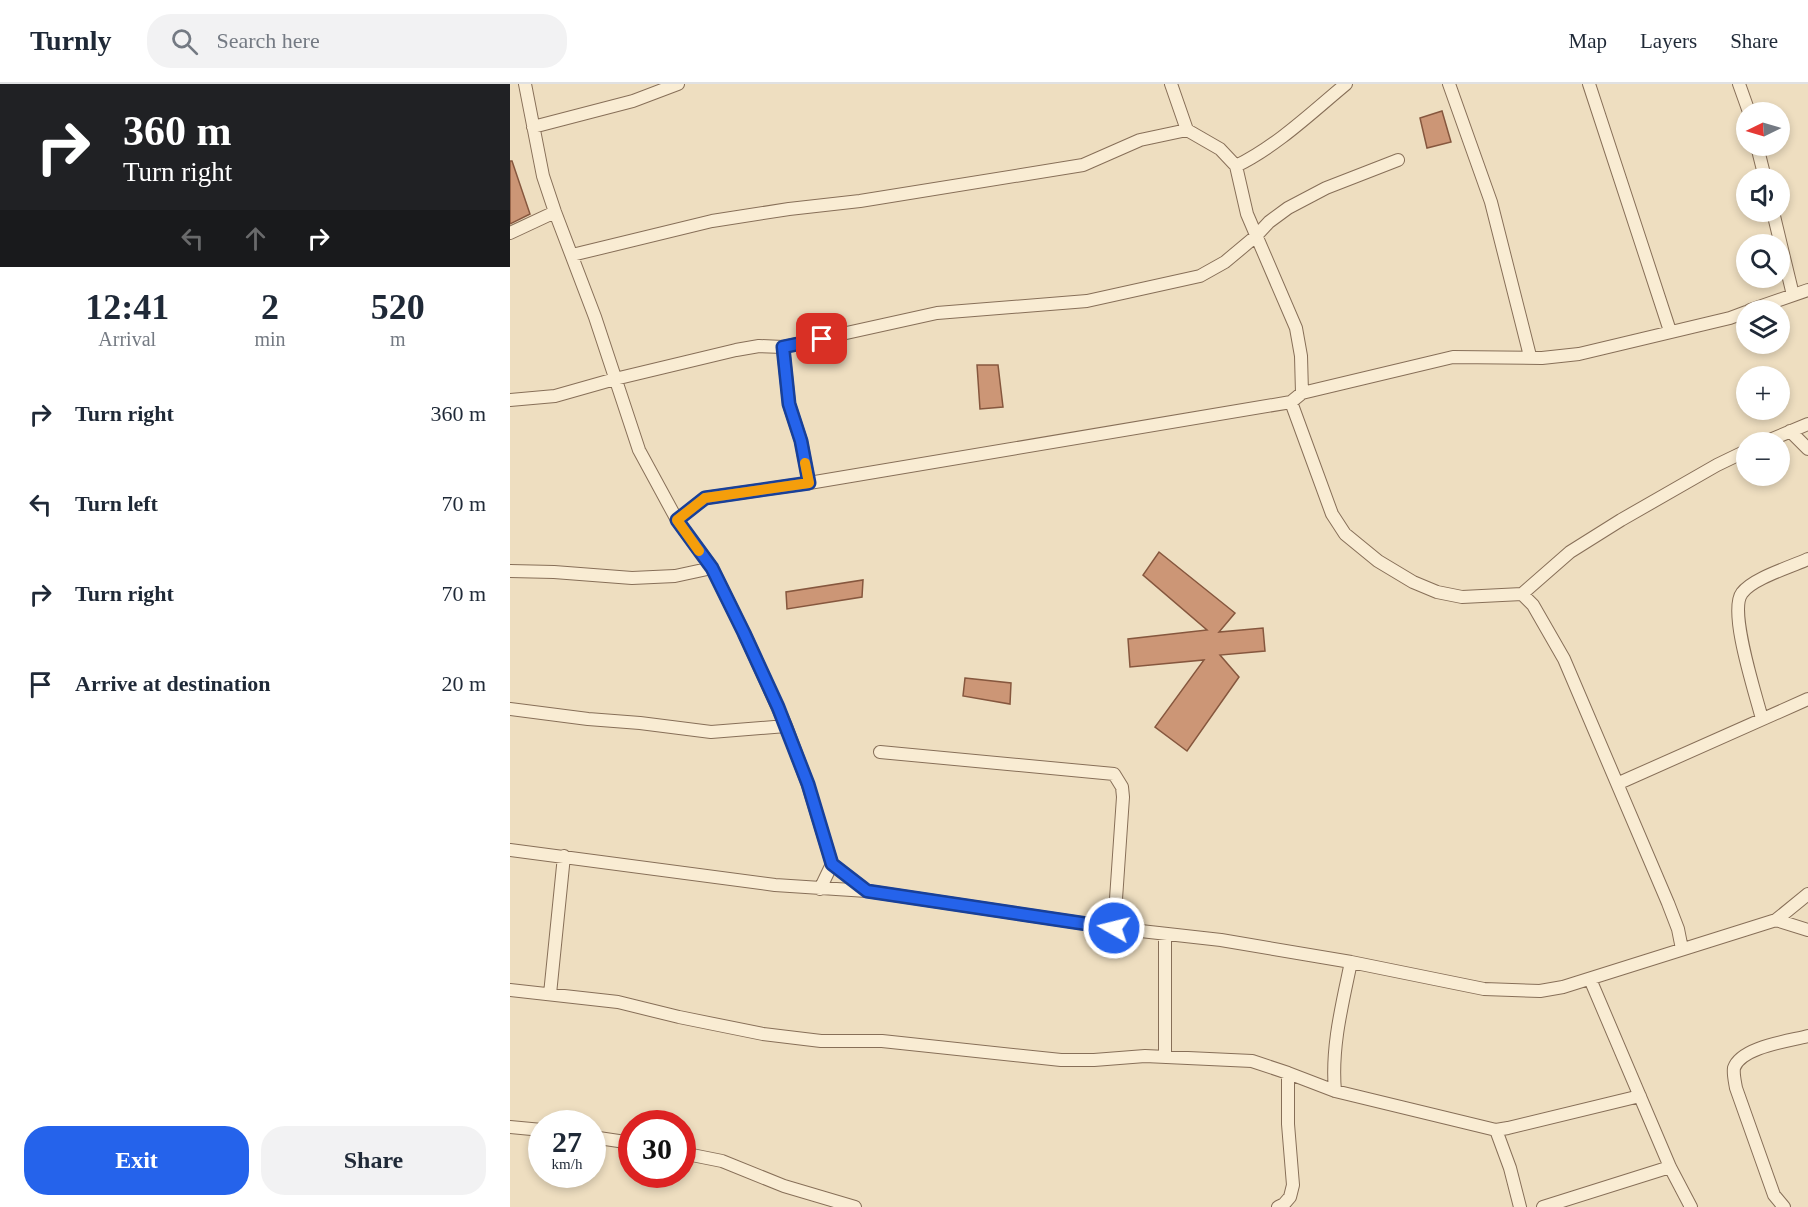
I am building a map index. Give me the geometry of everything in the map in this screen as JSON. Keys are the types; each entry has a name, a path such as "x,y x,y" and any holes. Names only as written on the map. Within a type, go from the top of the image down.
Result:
{"street":[{"path":"525,84 543,176 639,450 677,520 712,568 744,633 786,726 808,784 832,864 867,891"},
{"path":"533,127 633,101 678,84"},
{"path":"1171,84 1187,130 1220,149 1236,166 1247,214 1296,328 1300,344 1302,393"},
{"path":"1236,166 1263,151 1292,130 1346,84"},
{"path":"1449,84 1491,202 1530,356"},
{"path":"1590,84 1670,331"},
{"path":"1739,84 1745,102"},
{"path":"572,255 712,221 860,201 1083,165 1140,140 1187,130"},
{"path":"510,400 555,396 736,350 759,346 783,347 937,313 1087,301 1183,281 1207,273 1225,262 1288,208 1317,193 1398,160"},
{"path":"510,233 555,212"},
{"path":"1775,222 1793,295"},
{"path":"1779,300 1808,290"},
{"path":"677,520 705,498 809,483 1291,402 1302,393 1453,357 1542,357 1579,354 1736,316"},
{"path":"783,347 789,404 801,441 809,483"},
{"path":"1291,402 1332,514 1345,534 1378,561 1413,582 1437,592 1462,597 1522,594 1570,552 1736,456"},
{"path":"1808,424 1790,431 1808,449"},
{"path":"1762,719 1739,630 1737,606 1742,593 1756,582 1808,559"},
{"path":"510,572 554,572 632,578 675,576 712,568"},
{"path":"1522,594 1533,605 1564,659 1619,783 1668,903 1678,929 1682,949"},
{"path":"1619,783 1808,699"},
{"path":"510,709 711,732 786,726"},
{"path":"880,752 1114,774 1122,787 1123,797 1114,928"},
{"path":"510,850 775,885 867,891 1114,928 1221,940 1351,962 1484,989 1540,991 1590,979 1776,920 1808,894"},
{"path":"550,993 564,856"},
{"path":"820,889 832,864"},
{"path":"1776,920 1808,930"},
{"path":"1165,934 1166,1057"},
{"path":"1335,1091 1333,1074 1338,1024 1351,962"},
{"path":"1590,979 1670,1167 1691,1207"},
{"path":"510,990 618,1002 763,1034 821,1041 882,1041 1061,1060 1145,1056 1252,1061 1335,1091 1496,1130 1640,1096"},
{"path":"1784,1207 1774,1195 1736,1088 1734,1069 1740,1059 1755,1049 1808,1036"},
{"path":"1278,1207 1290,1197 1293,1185 1288,1124 1288,1073"},
{"path":"510,1127 528,1129"},
{"path":"1496,1130 1510,1168 1520,1207"},
{"path":"696,1156 722,1161 784,1186 855,1207"},
{"path":"1543,1207 1670,1167"}],"building":[{"path":"1442,111 1451,142 1427,148 1420,118"},
{"path":"510,161 512,161 530,214 510,224"},
{"path":"977,365 998,365 1003,407 980,409"},
{"path":"1159,552 1235,613 1219,632 1263,628 1265,651 1220,655 1239,677 1187,751 1155,727 1204,660 1130,667 1128,639 1207,630 1143,575"},
{"path":"863,580 862,597 787,609 786,592"},
{"path":"965,678 1011,683 1010,704 963,696"}],"slow traffic":[{"path":"699,551 677,520 696,504 705,498 809,483 805,463"}],"route":[{"path":"822,339 783,347 789,404 801,441 809,483 705,498 677,520 712,568 778,707 808,784 832,864 867,891 1114,928"}]}
